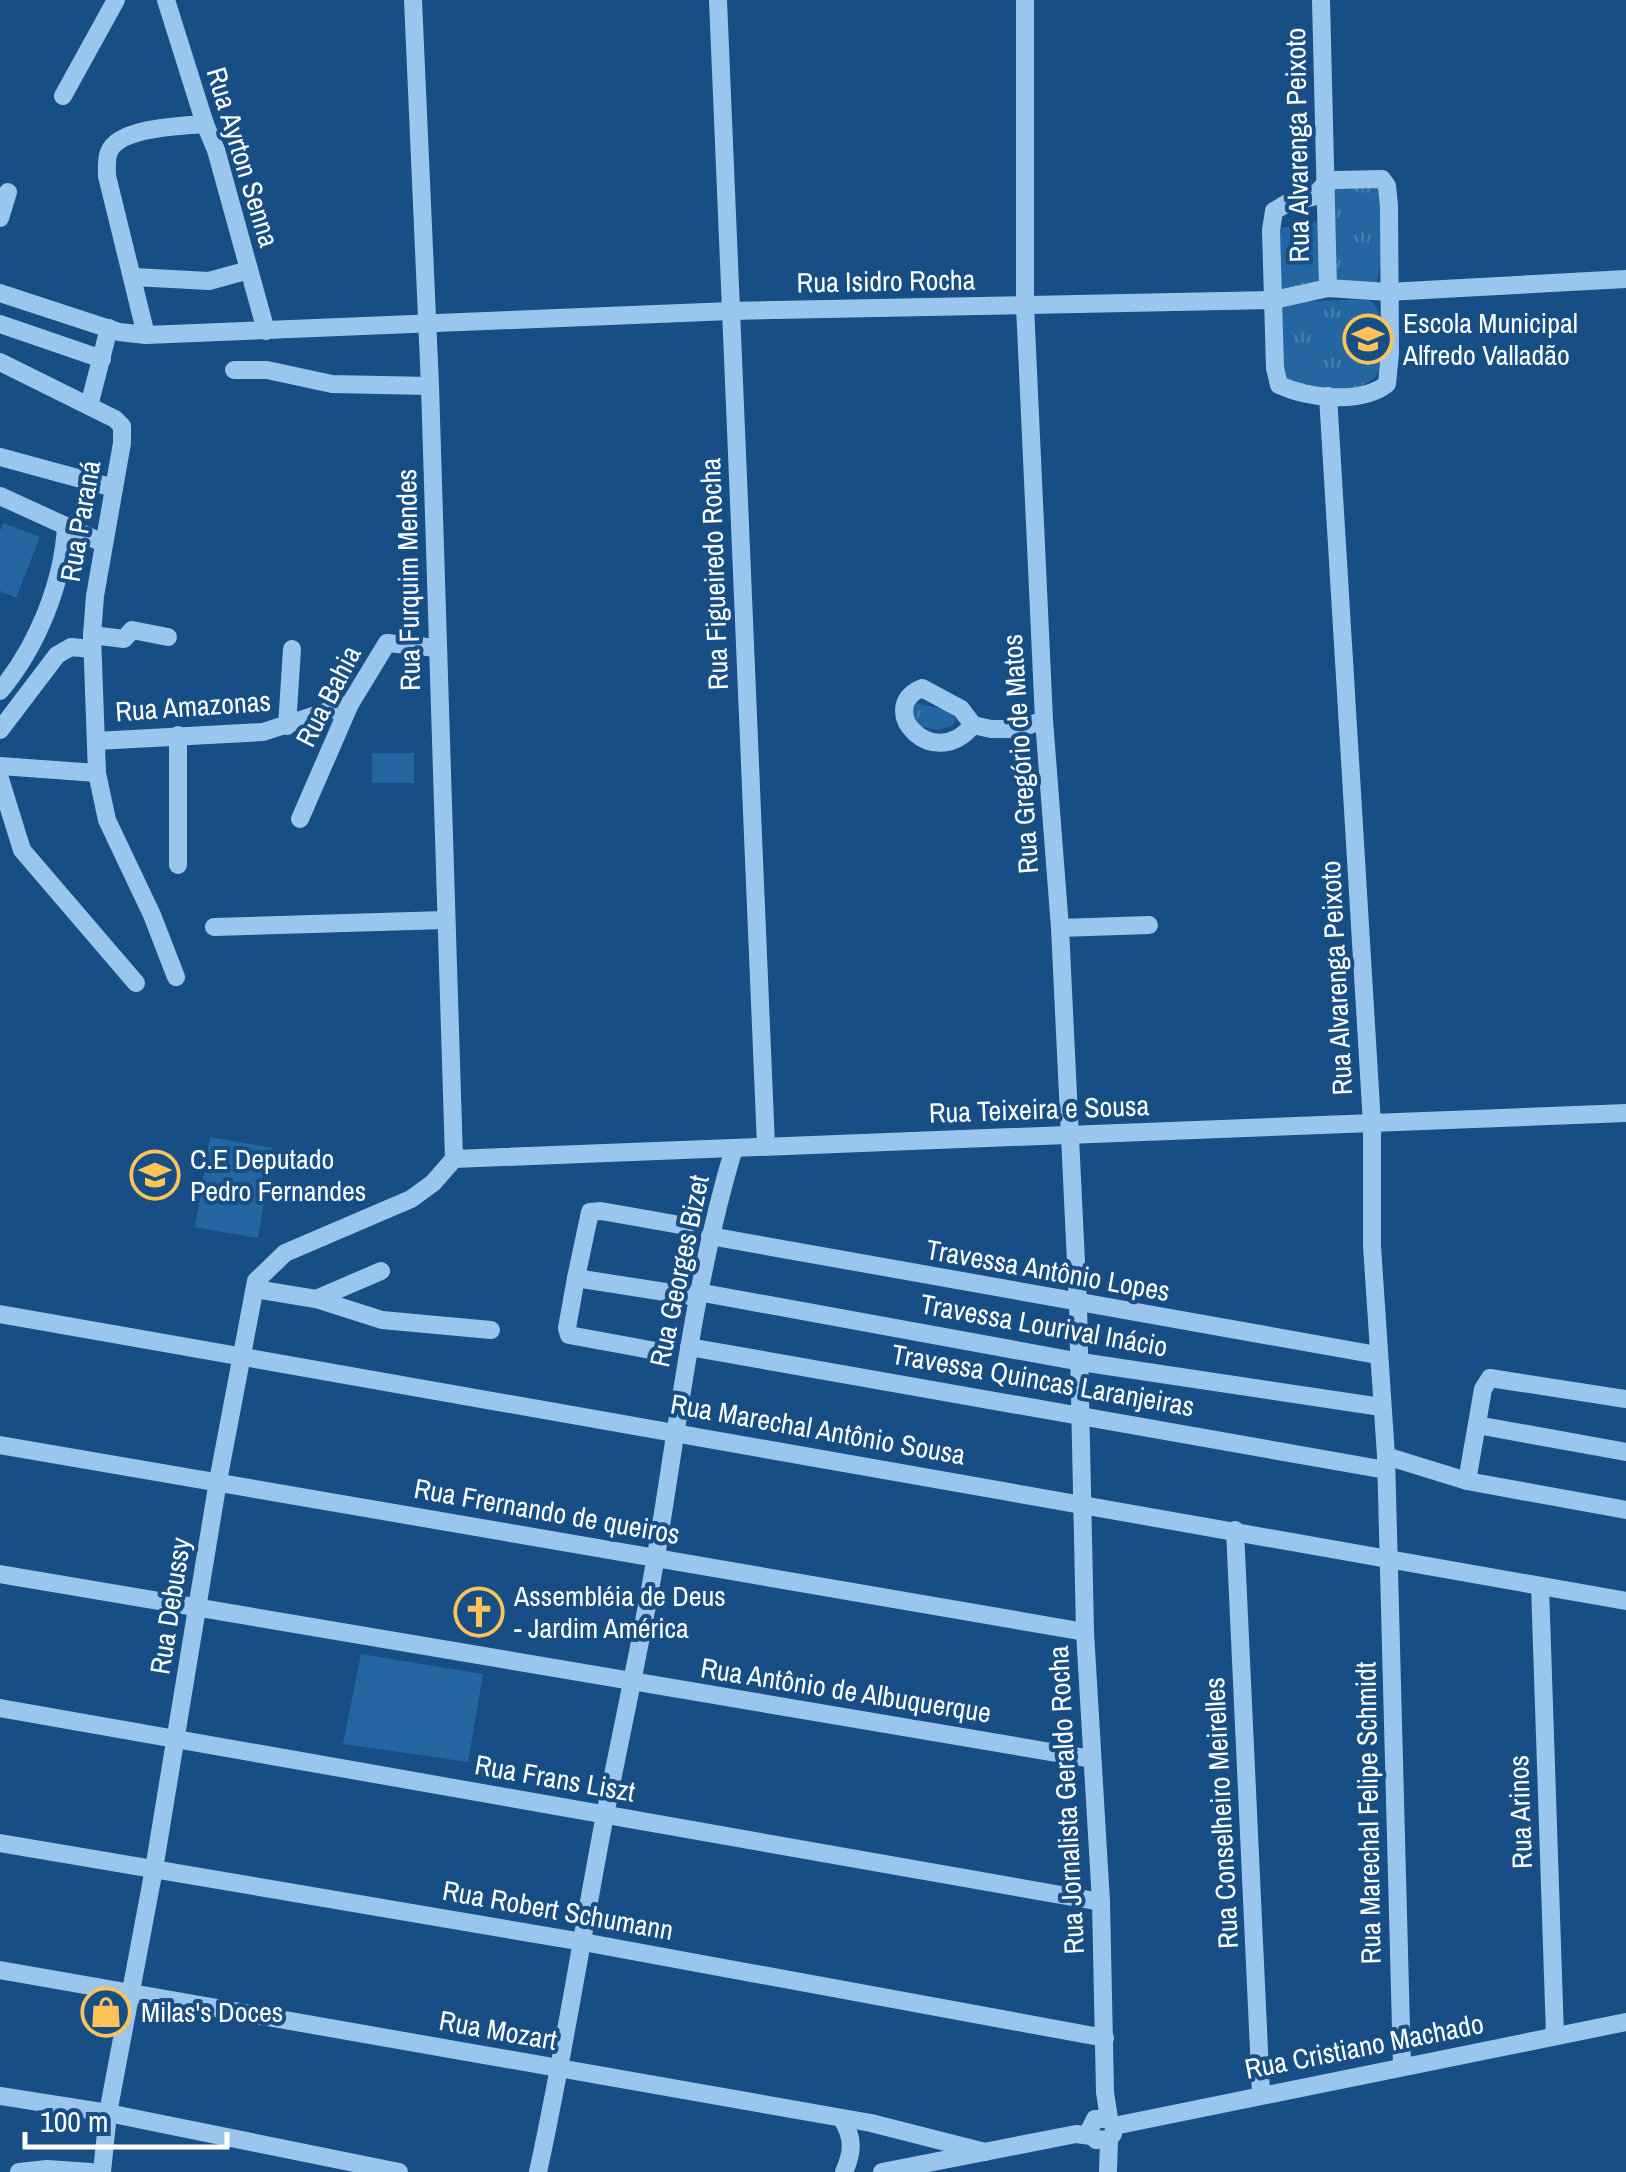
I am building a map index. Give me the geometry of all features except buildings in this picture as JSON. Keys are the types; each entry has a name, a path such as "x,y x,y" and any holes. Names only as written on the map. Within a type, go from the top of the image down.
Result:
{"street":[{"path":"62,96 116,0"},
{"name":"Rua Ayrton Senna","path":"166,0 216,150 266,331"},
{"name":"Rua Furquim Mendes","path":"413,0 428,323 454,1159"},
{"name":"Rua Figueiredo Rocha","path":"718,0 766,1146"},
{"name":"Rua Gregório de Matos","path":"1025,0 1026,306 1044,720 1060,928 1085,1505"},
{"name":"Rua Alvarenga Peixoto","path":"1321,0 1328,288"},
{"path":"146,335 107,176 107,156 120,140 140,132 205,124"},
{"path":"1382,179 1387,186 1387,384 1362,395 1297,393 1279,384 1275,368 1271,230 1274,211 1289,202 1313,198 1325,184 1335,180 1382,179"},
{"path":"0,218 8,192"},
{"path":"134,278 210,280 249,270"},
{"name":"Rua Isidro Rocha","path":"0,292 109,328 146,335 730,311 1274,300 1328,288 1388,292 1626,279"},
{"path":"0,324 102,359"},
{"path":"0,362 96,410 109,328"},
{"path":"234,370 266,370 332,384 430,386"},
{"name":"Rua Alvarenga Peixoto","path":"1328,396 1372,1124 1370,1206 1389,1558"},
{"name":"Rua Paraná","path":"96,410 120,423 123,432 103,543 92,642 97,773 106,820 152,915 176,978"},
{"path":"0,458 114,488"},
{"path":"0,496 103,543"},
{"path":"0,690 36,637 65,547 66,526"},
{"path":"0,730 64,649 124,639 132,630 168,636"},
{"path":"36,637 64,649"},
{"name":"Rua Bahia","path":"300,820 350,704 387,643 437,648"},
{"path":"288,726 292,649"},
{"name":"Rua Amazonas","path":"96,741 264,732 350,704"},
{"path":"974,725 991,730 1018,729 1044,720"},
{"path":"178,735 178,865"},
{"path":"0,766 97,773"},
{"path":"0,778 22,850 136,984"},
{"path":"214,926 445,920"},
{"path":"1060,928 1149,925"},
{"name":"Rua Teixeira e Sousa","path":"454,1159 1626,1113"},
{"name":"Rua Georges Bizet","path":"538,2172 605,1815 634,1683 698,1295 734,1148"},
{"path":"454,1159 434,1183 411,1200 285,1254 265,1270 255,1288 316,1298 382,1320 491,1330"},
{"path":"656,1351 569,1335 566,1328 590,1212 686,1226"},
{"name":"Travessa Antônio Lopes","path":"710,1236 1377,1355"},
{"path":"316,1298 381,1271"},
{"name":"Travessa Lourival Inácio","path":"576,1278 698,1295 1081,1362 1382,1407"},
{"name":"Rua Debussy","path":"102,2172 108,2113 255,1288"},
{"name":"Rua Marechal Antônio Sousa","path":"0,1314 1626,1601"},
{"name":"Travessa Quincas Laranjeiras","path":"689,1347 1386,1463 1626,1510"},
{"path":"1466,1480 1488,1380 1497,1377 1626,1399"},
{"path":"1477,1426 1626,1452"},
{"name":"Rua Frernando de queiros","path":"0,1444 1085,1632"},
{"name":"Rua Jornalista Geraldo Rocha","path":"1085,1505 1085,1632 1105,2038 1104,2092 1098,2130 1108,2170"},
{"name":"Rua Conselheiro Meirelles","path":"1235,1530 1262,2094"},
{"name":"Rua Marechal Felipe Schmidt","path":"1389,1558 1402,2066"},
{"name":"Rua Antônio de Albuquerque","path":"0,1574 1092,1758"},
{"name":"Rua Arinos","path":"1540,1586 1555,2036"},
{"name":"Rua Frans Liszt","path":"0,1708 1100,1902"},
{"name":"Rua Robert Schumann","path":"0,1843 583,1942 1105,2038"},
{"name":"Rua Mozart","path":"0,1970 842,2118 985,2152"},
{"name":"Rua Cristiano Machado","path":"882,2172 1626,2022"},
{"path":"0,2096 108,2113 399,2172"},
{"path":"842,2118 852,2143 844,2172"},
{"path":"20,2172 92,2172"}],"green space":[{"path":"1379,183 1383,234 1376,284 1335,282 1333,186"},
{"path":"1320,221 1320,278 1315,286 1284,291 1280,288 1275,229"},
{"path":"1369,299 1379,314 1384,342 1383,362 1376,376 1365,384 1334,389 1283,381 1281,308 1291,302"},
{"path":"3,523 40,537 16,598 0,591"},
{"path":"917,703 951,711 956,720 952,726 938,730 918,726 910,709"},
{"path":"372,753 414,753 414,783 372,783"},
{"path":"210,1137 273,1148 258,1238 195,1227"},
{"path":"361,1654 483,1674 468,1762 343,1744"}],"place":[{"name":"Escola Municipal Alfredo Valladão","path":"1368,339"},
{"name":"C.E Deputado Pedro Fernandes","path":"155,1175"},
{"name":"Assembléia de Deus - Jardim América","path":"479,1612"},
{"name":"Milas's Doces","path":"106,2012"}]}
